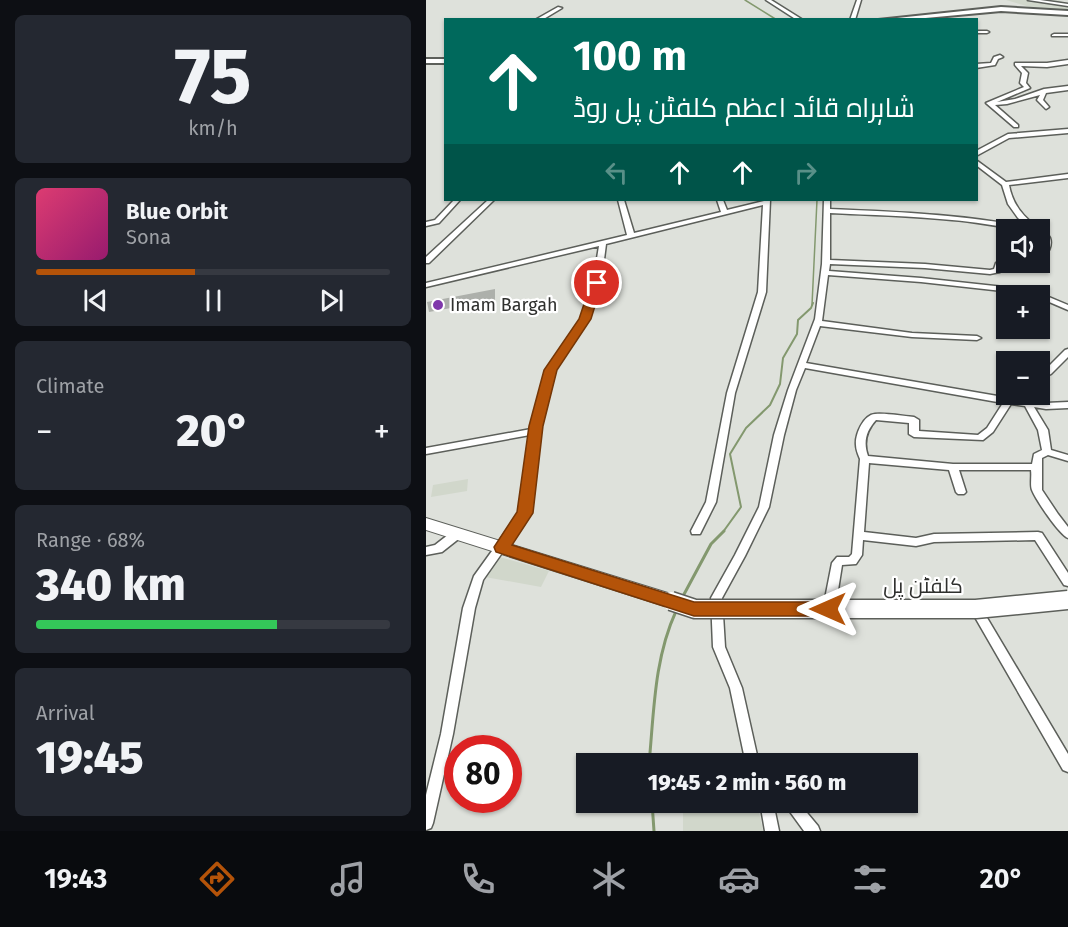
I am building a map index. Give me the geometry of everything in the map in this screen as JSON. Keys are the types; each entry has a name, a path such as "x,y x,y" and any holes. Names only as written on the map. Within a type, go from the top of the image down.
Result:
{"highway":[{"name":"کلفٹن پل","path":"426,524 694,609 976,609 1068,600"}],"main road":[{"path":"902,18 1001,9 1068,13"},
{"path":"426,61 444,61"}],"street":[{"path":"768,0 798,18"},
{"path":"853,18 859,0"},
{"path":"1030,0 1068,5"},
{"path":"1060,0 1068,5"},
{"path":"541,18 560,8"},
{"path":"978,32 987,32"},
{"path":"1054,35 1068,35"},
{"path":"978,66 993,64 993,61 1000,57"},
{"path":"1016,126 989,102 1027,88 1023,83 1024,73 1017,64 1047,65 1068,62"},
{"path":"992,105 1044,91 1068,88"},
{"path":"1044,91 1040,100 1046,107"},
{"path":"978,153 1008,136 1068,131"},
{"path":"978,164 1005,184 1011,203 1022,219"},
{"path":"1005,184 1068,176"},
{"path":"426,224 437,222 456,201"},
{"path":"426,261 490,201"},
{"path":"621,201 631,236"},
{"path":"720,201 725,213"},
{"path":"426,285 698,221 767,201 762,292 731,393 711,502 696,531"},
{"path":"751,753 736,688 719,647 716,598 764,507 779,435 792,390 818,323 826,268 827,201"},
{"path":"827,211 956,218 996,223"},
{"path":"426,823 431,784 447,734 470,608 478,579 525,513 536,431 550,370 585,319 593,297 603,242"},
{"path":"826,268 926,266 990,272 996,270"},
{"path":"826,268 1032,292 1068,308"},
{"path":"818,323 912,335 977,338"},
{"path":"1050,370 1068,352"},
{"path":"802,365 996,399"},
{"path":"828,609 837,563 852,561 856,555 865,459 860,451 860,440 865,426 874,417 914,420 914,434 980,438 990,430 1006,405"},
{"path":"1029,405 1043,430 1047,452"},
{"path":"1037,405 1068,405"},
{"path":"426,451 536,431"},
{"path":"1068,458 1047,452 1037,456 1036,467 1037,490 1068,534"},
{"path":"865,459 953,467 1036,467"},
{"path":"953,467 961,492"},
{"path":"426,551 438,549 457,534"},
{"path":"858,535 916,543 934,538 1038,536 1068,582"},
{"path":"976,609 1068,766"},
{"path":"768,813 772,831"},
{"path":"798,813 813,831"}],"shaded area":[{"path":"1006,0 1059,0 1068,6 1068,14 1044,11"},
{"path":"468,479 467,491 431,497 433,485"},
{"path":"495,556 549,571 541,587 485,577"},
{"path":"683,813 759,813 763,831 683,831"}],"building":[{"path":"495,289 495,300 429,312 427,302"}],"waterway":[{"path":"745,0 774,18"},
{"path":"812,305 817,201"},
{"path":"723,532 741,507 730,454 746,428 770,405 780,384 783,358 797,334 798,320 811,308 813,303"},
{"path":"682,598 711,544 723,532"},
{"path":"650,753 659,667 676,611"},
{"path":"653,813 654,831"}],"place":[{"name":"Imam Bargah","path":"438,305"}],"route":[{"path":"597,283 585,319 550,370 536,426 525,513 502,547 694,609 828,609"}]}
